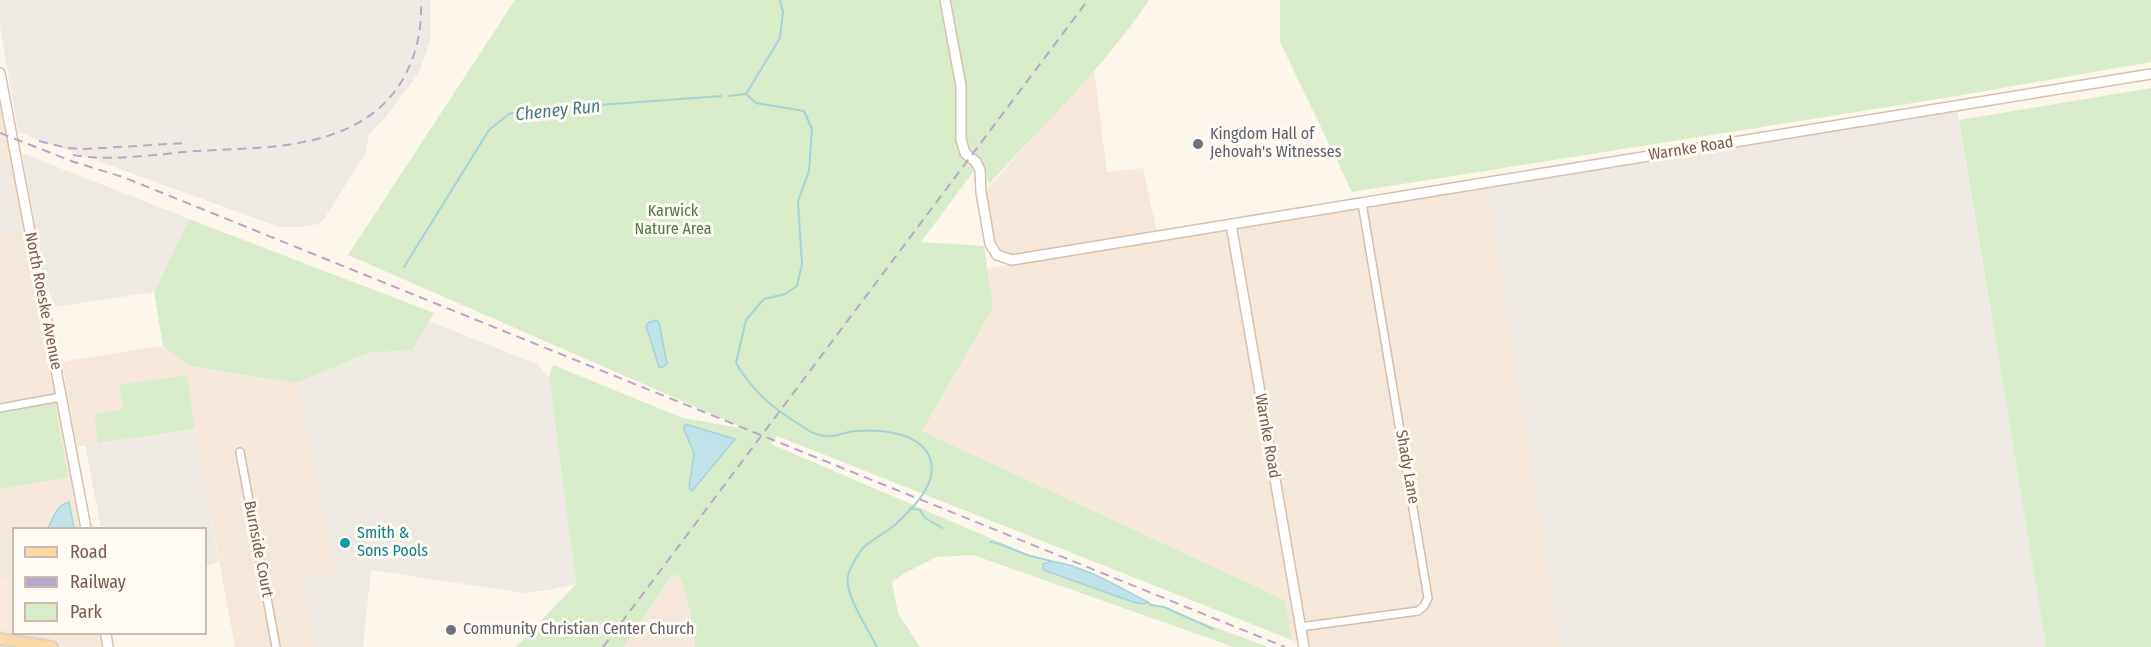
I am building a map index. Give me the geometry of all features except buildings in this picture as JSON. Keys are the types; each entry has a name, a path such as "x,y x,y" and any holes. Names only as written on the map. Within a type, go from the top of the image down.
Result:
{"main road":[{"path":"0,639 52,647"}],"street":[{"name":"Warnke Road","path":"945,0 961,86 961,139 965,153 976,162 980,170 981,192 990,244 997,255 1012,260 2151,74"},
{"name":"North Roeske Avenue","path":"0,73 86,527"},
{"name":"Shady Lane","path":"1300,627 1418,611 1428,598 1362,203"},
{"name":"Warnke Road","path":"1230,224 1304,647"},
{"path":"0,408 61,397"},
{"name":"Burnside Court","path":"240,452 276,647"}],"shaded area":[{"path":"0,0 431,0 431,38 419,73 385,118 369,134 366,152 324,219 318,224 279,227 18,132 0,26"},
{"path":"1094,70 1107,172 1143,168 1157,233 1013,257 1000,253 993,243 984,192"},
{"path":"0,74 83,527 12,527 12,635 102,635 105,647 0,647"},
{"path":"1957,109 2046,647 1560,647 1487,187"},
{"path":"22,153 189,219 154,292 54,307 45,280"},
{"path":"0,159 7,162 20,233 0,237"},
{"path":"1487,187 1560,647 1308,647 1292,640 1285,600 922,431 993,310 987,268"},
{"path":"429,321 537,364 549,377 576,584 523,593 371,570 363,647 314,647 302,578 335,572 296,383 368,353 412,350"},
{"path":"163,346 189,366 296,383 335,573 302,578 314,647 235,647 195,429 77,447 62,365 65,361"},
{"path":"195,429 219,562 207,565 207,527 101,527 85,445"},
{"path":"678,574 693,627 695,647 624,647 671,577"},
{"path":"12,578 12,628 0,626 0,580"}],"green space":[{"name":"Karwick Nature Area","path":"515,0 1149,0 1093,72 989,184 982,160 921,242 984,246 993,309 922,431 1285,600 1292,640 777,436 771,444 1046,562 1043,564 1043,570 1053,575 1144,604 1148,602 1268,647 1234,647 973,555 937,557 892,582 898,613 920,647 695,647 687,600 678,574 671,577 624,647 516,647 576,584 549,377 553,365 683,418 746,429 348,255"},
{"path":"1280,0 2151,0 2151,62 1951,97 1352,192 1280,42"},
{"path":"2151,88 2151,647 2046,647 1959,120"},
{"path":"189,219 434,313 412,350 368,353 296,383 189,366 163,346 154,292"},
{"path":"187,375 195,429 98,443 94,414 123,409 119,385"},
{"path":"55,403 68,477 0,489 0,413"}],"water":[{"path":"656,320 659,322 667,364 663,367 659,367 646,326"},
{"path":"685,424 735,439 692,491 689,488 694,453 684,429"},
{"path":"69,502 74,527 48,527 58,509"},
{"path":"1051,561 1089,572 1148,602 1136,603 1043,570 1043,564"}],"waterway":[{"path":"780,0 783,12 780,38 746,94 756,103 804,111 812,129 809,171 798,201 802,264 797,286 785,294 764,299 746,320 736,363 762,397 787,417 813,433 822,436 865,431 897,434 916,442 929,456 932,465 931,475 917,502 896,524 863,548 848,576 853,602 877,647"},
{"name":"Cheney Run","path":"729,96 746,94"},
{"name":"Cheney Run","path":"404,267 489,130 509,114 519,111 721,96"},
{"path":"910,508 920,510 925,518 942,528"},
{"path":"990,542 1051,561"},
{"path":"1148,602 1150,605 1164,607 1213,629"}],"railway":[{"path":"73,155 119,158 279,146 306,142 333,134 357,123 379,108 398,87 417,45 421,0"},
{"path":"603,647 1088,0"},
{"path":"0,133 74,162 123,177 1285,647"},
{"path":"39,141 67,148 85,149 185,143"}],"place":[{"name":"Kingdom Hall of Jehovah's Witnesses","path":"1198,144"},
{"name":"Smith & Sons Pools","path":"345,543"},
{"name":"Community Christian Center Church","path":"451,630"}]}
